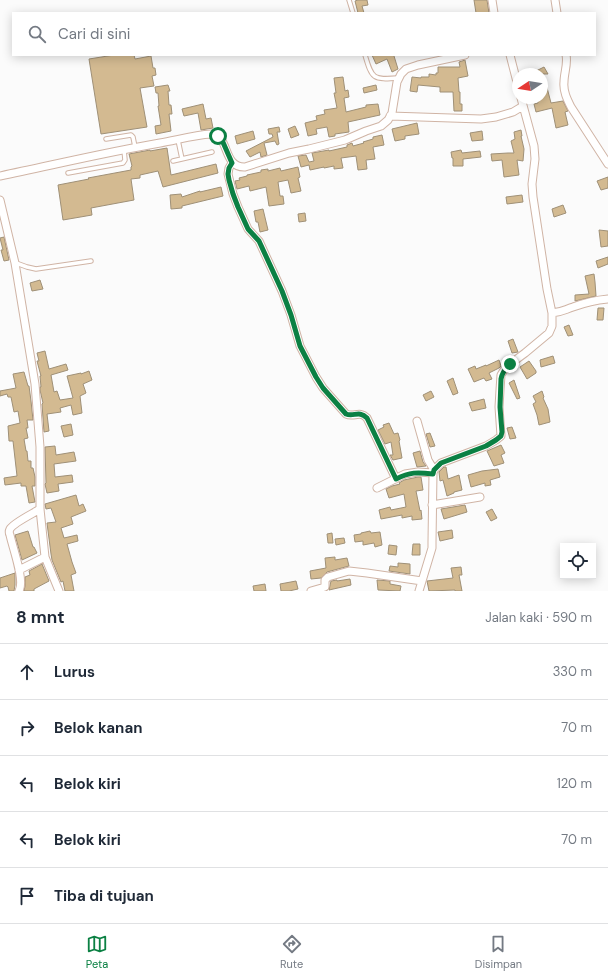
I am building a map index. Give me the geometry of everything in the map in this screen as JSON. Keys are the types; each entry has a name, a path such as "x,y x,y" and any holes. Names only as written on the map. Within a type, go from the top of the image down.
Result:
{"street":[{"path":"492,0 494,12"},
{"path":"555,0 557,12"},
{"path":"0,176 135,147 213,134 222,140 232,163 240,167 245,167 289,153 346,140 382,126 392,113 397,82 401,74 406,69 460,56"},
{"path":"510,56 513,68"},
{"path":"566,56 567,63 564,83 566,97 608,164"},
{"path":"378,488 406,474 433,472 441,463 486,446 501,436 501,375 510,364 549,333 552,326 552,313 533,197 532,184 535,160 534,146 523,106 513,112 496,117 481,119 390,116"},
{"path":"232,163 229,168 229,180 238,207 248,229 259,241 263,249 291,315 300,346 316,377 323,388 346,414 363,414 367,418 396,479"},
{"path":"0,200 15,263 35,384 40,447 40,510 45,557 59,591"},
{"path":"552,313 562,312 585,303 608,299"},
{"path":"417,421 433,472 432,548 419,591"},
{"path":"432,505 480,497"},
{"path":"19,591 21,581 10,535 10,528 40,510"},
{"path":"19,570 45,557"},
{"path":"312,591 323,588 325,586 325,580 328,577 349,571 422,581"}],"lane":[{"path":"349,0 353,12"},
{"path":"365,56 371,73 375,77 384,79 399,78"},
{"path":"106,139 131,135 133,137 135,147"},
{"path":"178,140 182,159"},
{"path":"68,173 123,163 125,160 124,150"},
{"path":"173,161 212,152"},
{"path":"15,263 36,269 91,261"}],"building":[{"path":"367,0 368,5 362,6 364,12 358,12 355,1"},
{"path":"474,0 487,0 489,12 476,12"},
{"path":"108,56 134,56 135,59 151,56 156,75 152,76 154,86 140,88 147,127 101,134 89,59"},
{"path":"372,56 394,56 398,69 392,72 387,59 376,64"},
{"path":"465,60 468,76 458,78 462,111 454,111 453,92 440,92 440,87 418,85 417,92 410,91 412,77 421,78 429,77 429,74 436,75 436,73 438,73 438,67 460,67 459,62"},
{"path":"343,77 345,91 348,90 349,97 344,98 346,112 366,107 366,105 378,104 380,115 348,122 349,132 335,134 335,136 329,137 327,127 316,129 317,134 308,136 305,123 317,120 316,116 325,114 324,110 337,108 334,93 336,93 334,78"},
{"path":"168,85 170,91 168,91 169,105 171,105 172,114 169,114 171,131 156,134 155,126 161,125 158,106 158,93 156,93 155,87"},
{"path":"376,85 377,90 364,93 363,88"},
{"path":"548,91 551,103 563,101 568,111 565,112 568,125 556,128 552,108 536,112 534,104 548,104"},
{"path":"203,104 206,119 211,118 213,128 201,130 198,113 184,116 182,109"},
{"path":"417,123 419,134 405,136 405,139 395,141 392,129"},
{"path":"295,126 299,135 291,138 288,129"},
{"path":"279,127 280,132 277,132 279,144 277,145 275,141 264,143 267,155 261,157 260,152 250,157 246,151 273,137 272,134 269,134 268,129"},
{"path":"521,130 524,149 523,161 517,160 519,175 504,177 502,160 492,161 491,154 514,153 511,141 515,139 514,132"},
{"path":"253,131 255,139 237,144 235,136"},
{"path":"482,131 483,140 472,141 470,133"},
{"path":"382,135 384,145 373,147 375,159 366,160 367,169 358,170 356,156 341,158 343,168 334,169 334,166 310,170 309,165 301,167 298,156 306,155 309,162 314,161 312,153 347,147 347,145 352,143 353,146 373,139 373,137"},
{"path":"167,148 171,175 216,164 218,173 163,187 158,171 140,175 140,178 131,179 134,200 91,208 92,215 63,220 58,185 131,170 132,166 129,154"},
{"path":"461,150 462,153 480,151 481,157 463,159 463,166 453,166 451,152"},
{"path":"298,167 300,177 298,178 301,191 291,193 288,180 278,182 280,196 283,196 284,204 269,206 266,187 250,191 249,186 237,189 235,181 240,180 239,178 247,175 261,172 261,170 268,169 268,171 280,168 281,171"},
{"path":"608,177 608,188 601,190 597,181"},
{"path":"221,187 223,196 182,206 182,208 171,209 170,195 181,194 182,197 200,191"},
{"path":"522,195 523,202 507,204 506,197"},
{"path":"563,205 566,213 554,217 552,209"},
{"path":"263,209 268,230 260,232 254,211"},
{"path":"305,213 306,221 299,222 298,214"},
{"path":"599,230 608,231 608,246 601,247"},
{"path":"4,237 9,260 4,261 0,238"},
{"path":"608,257 608,264 598,268 596,261"},
{"path":"594,274 596,296 575,301 575,295 589,294 585,276"},
{"path":"40,280 43,289 32,291 30,283"},
{"path":"598,308 604,308 603,320 597,320"},
{"path":"569,325 573,335 568,336 564,327"},
{"path":"513,339 518,352 512,353 508,341"},
{"path":"45,351 49,369 66,364 68,370 51,375 54,392 57,391 60,400 73,398 67,376 89,371 92,380 83,384 86,393 80,396 82,413 73,415 71,405 60,408 61,412 47,414 49,431 44,432 43,403 40,390 41,376 37,361 39,361 37,353"},
{"path":"553,356 555,363 541,367 540,360"},
{"path":"499,360 501,366 489,373 492,379 486,381 484,378 474,382 468,369 475,366 476,369"},
{"path":"529,361 536,373 527,379 520,367"},
{"path":"24,372 29,386 33,420 27,420 28,428 26,428 28,438 24,439 28,461 31,461 31,468 33,468 35,477 35,486 32,486 35,502 29,503 26,486 21,486 21,483 5,485 4,478 17,476 13,441 9,441 8,426 20,423 18,411 14,412 11,397 8,397 7,394 0,396 0,391 16,388 13,374"},
{"path":"453,378 458,393 453,395 447,381"},
{"path":"514,380 520,398 517,399 509,383"},
{"path":"431,391 434,397 426,401 423,395"},
{"path":"542,391 543,398 548,409 550,422 539,425 533,404 536,402 533,396"},
{"path":"484,399 486,408 472,411 469,403"},
{"path":"389,423 394,434 398,433 402,458 393,460 390,455 393,455 391,442 385,444 378,430 384,427 383,425"},
{"path":"71,424 73,435 64,437 61,426"},
{"path":"512,427 516,438 510,439 507,428"},
{"path":"430,433 435,446 430,447 426,434"},
{"path":"501,445 505,453 501,455 504,463 494,466 487,451"},
{"path":"55,446 56,455 74,452 76,461 54,464 55,477 72,475 73,482 58,484 59,491 47,493 45,484 45,447"},
{"path":"420,451 423,462 426,466 417,467 413,453"},
{"path":"446,467 448,479 459,475 462,490 447,496 443,480 440,481 439,472"},
{"path":"498,469 500,477 490,480 491,485 485,486 485,483 471,487 468,475"},
{"path":"421,477 423,490 416,491 422,519 412,520 412,516 402,518 402,515 381,519 379,510 390,507 391,510 406,507 404,494 389,498 386,489 400,484 399,483 404,480"},
{"path":"76,495 79,506 83,504 86,511 71,517 73,524 61,528 64,538 77,535 78,541 67,544 76,573 71,575 74,591 65,591 63,581 61,582 51,554 47,523 56,522 51,508 46,509 45,504"},
{"path":"465,505 467,512 444,519 441,509"},
{"path":"492,509 497,518 491,521 486,512"},
{"path":"452,530 453,538 440,541 438,532"},
{"path":"28,531 33,547 37,553 22,560 15,535"},
{"path":"370,531 371,533 380,532 382,545 375,547 374,543 363,545 363,541 355,542 354,535"},
{"path":"332,533 333,543 328,543 327,534"},
{"path":"344,538 345,543 336,545 335,539"},
{"path":"413,544 420,544 420,555 412,555"},
{"path":"389,545 397,546 396,555 388,554"},
{"path":"335,557 335,560 347,558 349,566 327,572 321,578 311,579 310,571 326,568 325,558"},
{"path":"398,563 410,564 410,574 389,571 390,566 398,567"},
{"path":"42,564 49,581 34,589 34,591 24,591 25,577 30,575 29,571"},
{"path":"461,567 462,575 459,575 462,591 429,591 427,581 453,578 451,568"},
{"path":"15,573 14,591 9,591 7,586 0,588 0,578"},
{"path":"350,579 351,585 329,590 331,581"},
{"path":"377,580 390,581 390,584 401,586 400,591 378,590"},
{"path":"296,581 298,589 281,591 280,584"},
{"path":"265,584 266,591 254,591 253,586"}],"route":[{"path":"218,136 222,140 232,163 228,174 238,207 248,229 259,241 263,249 282,291 300,346 316,377 323,388 346,414 363,414 367,418 396,479 406,474 418,472 433,474 434,470 441,463 486,446 501,436 501,375 510,364"}]}
